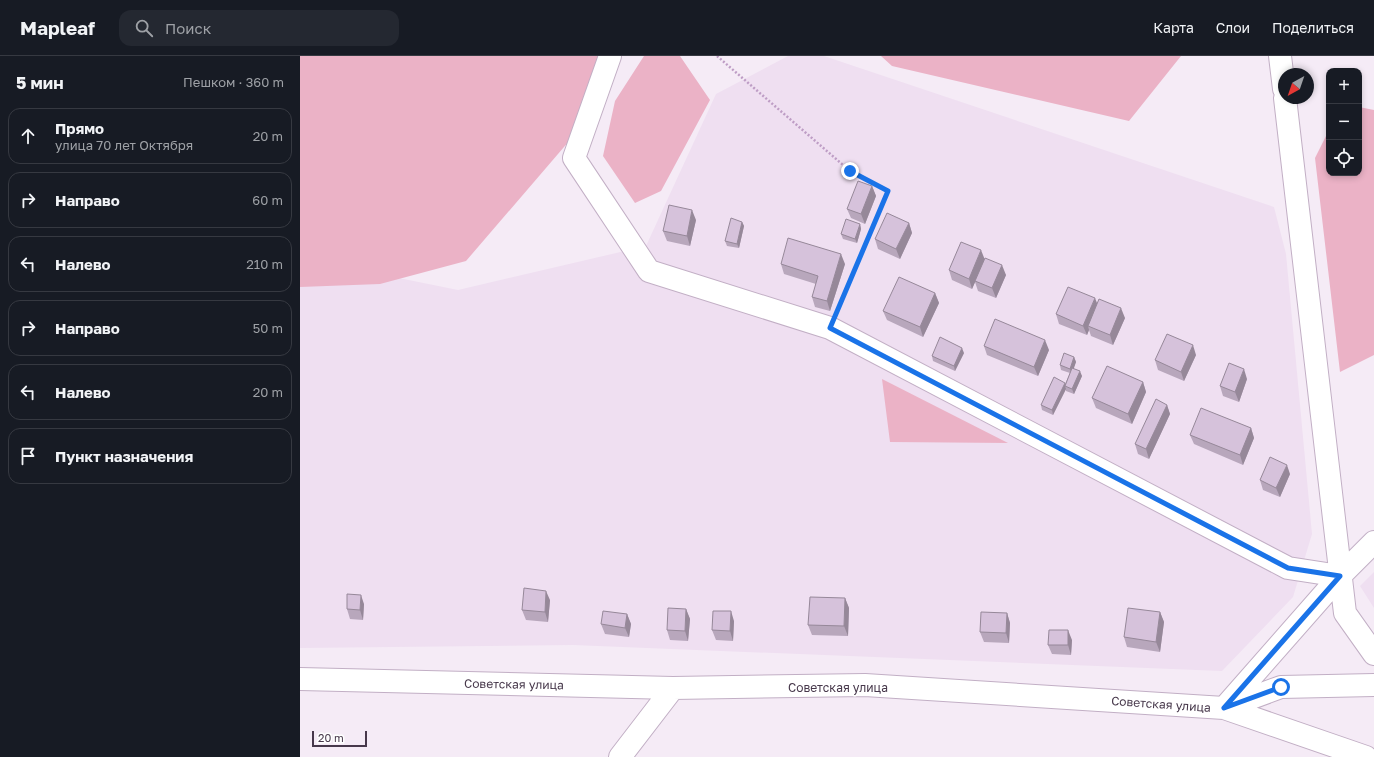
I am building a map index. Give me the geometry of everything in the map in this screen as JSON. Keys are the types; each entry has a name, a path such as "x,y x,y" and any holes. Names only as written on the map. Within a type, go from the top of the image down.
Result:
{"street":[{"path":"610,56 574,158 649,271 830,328 1288,568 1340,576"},
{"path":"1280,56 1281,68"},
{"path":"1286,104 1345,613 1374,654"},
{"path":"1224,708 1340,576 1374,542"},
{"name":"Советская улица","path":"300,679 673,688 865,685 1224,708 1366,757"},
{"path":"1224,708 1281,687 1374,685"},
{"path":"620,757 673,688"}],"path":[{"path":"717,56 850,171 888,191 830,328"}],"shaded area":[{"path":"300,56 604,56 570,140 466,261 380,284 300,287"},
{"path":"644,56 680,56 710,100 661,191 635,203 603,156 615,101"},
{"path":"788,56 824,56 1274,207 1286,254 1312,534 1293,597 1222,671 573,645 300,648 300,258 458,290 646,246 716,94"},
{"path":"881,56 1181,56 1129,121 892,66"},
{"path":"1362,108 1374,110 1374,355 1340,372 1315,158 1326,136 1326,176 1362,176"},
{"path":"882,379 1008,443 890,442"},
{"path":"1374,572 1374,608 1360,586"}],"building":[{"path":"858,181 872,186 861,214 847,209"},
{"path":"669,205 692,210 687,236 663,231"},
{"path":"887,213 909,223 896,249 875,239"},
{"path":"731,218 742,222 737,244 725,241"},
{"path":"846,219 860,224 855,239 841,234"},
{"path":"788,238 841,254 827,301 812,297 818,276 781,264"},
{"path":"961,242 981,250 969,279 949,270"},
{"path":"985,258 1002,265 992,288 975,281"},
{"path":"899,277 935,293 920,327 883,311"},
{"path":"1068,287 1095,298 1083,326 1056,314"},
{"path":"1099,299 1121,308 1110,335 1088,326"},
{"path":"995,319 1045,340 1034,367 984,346"},
{"path":"1167,334 1193,345 1181,372 1155,360"},
{"path":"940,337 962,348 954,366 932,356"},
{"path":"1064,353 1074,357 1070,369 1060,365"},
{"path":"1229,363 1244,369 1235,392 1220,386"},
{"path":"1107,366 1143,382 1128,414 1092,398"},
{"path":"1072,368 1080,371 1072,389 1065,386"},
{"path":"1054,377 1065,383 1052,410 1041,405"},
{"path":"1156,399 1167,405 1146,449 1135,444"},
{"path":"1201,408 1251,428 1240,455 1190,435"},
{"path":"1270,457 1287,465 1276,488 1260,480"},
{"path":"524,588 546,591 545,612 522,610"},
{"path":"347,594 361,595 360,610 347,609"},
{"path":"810,597 845,598 844,626 808,625"},
{"path":"668,608 686,609 685,631 667,630"},
{"path":"1128,608 1160,612 1156,642 1124,637"},
{"path":"603,611 627,614 625,628 601,624"},
{"path":"713,611 731,611 730,631 712,630"},
{"path":"981,612 1007,613 1006,633 980,632"},
{"path":"1049,630 1068,630 1068,645 1048,645"}],"route":[{"path":"850,171 888,191 830,328 1288,568 1340,576 1224,708 1281,687"}]}
